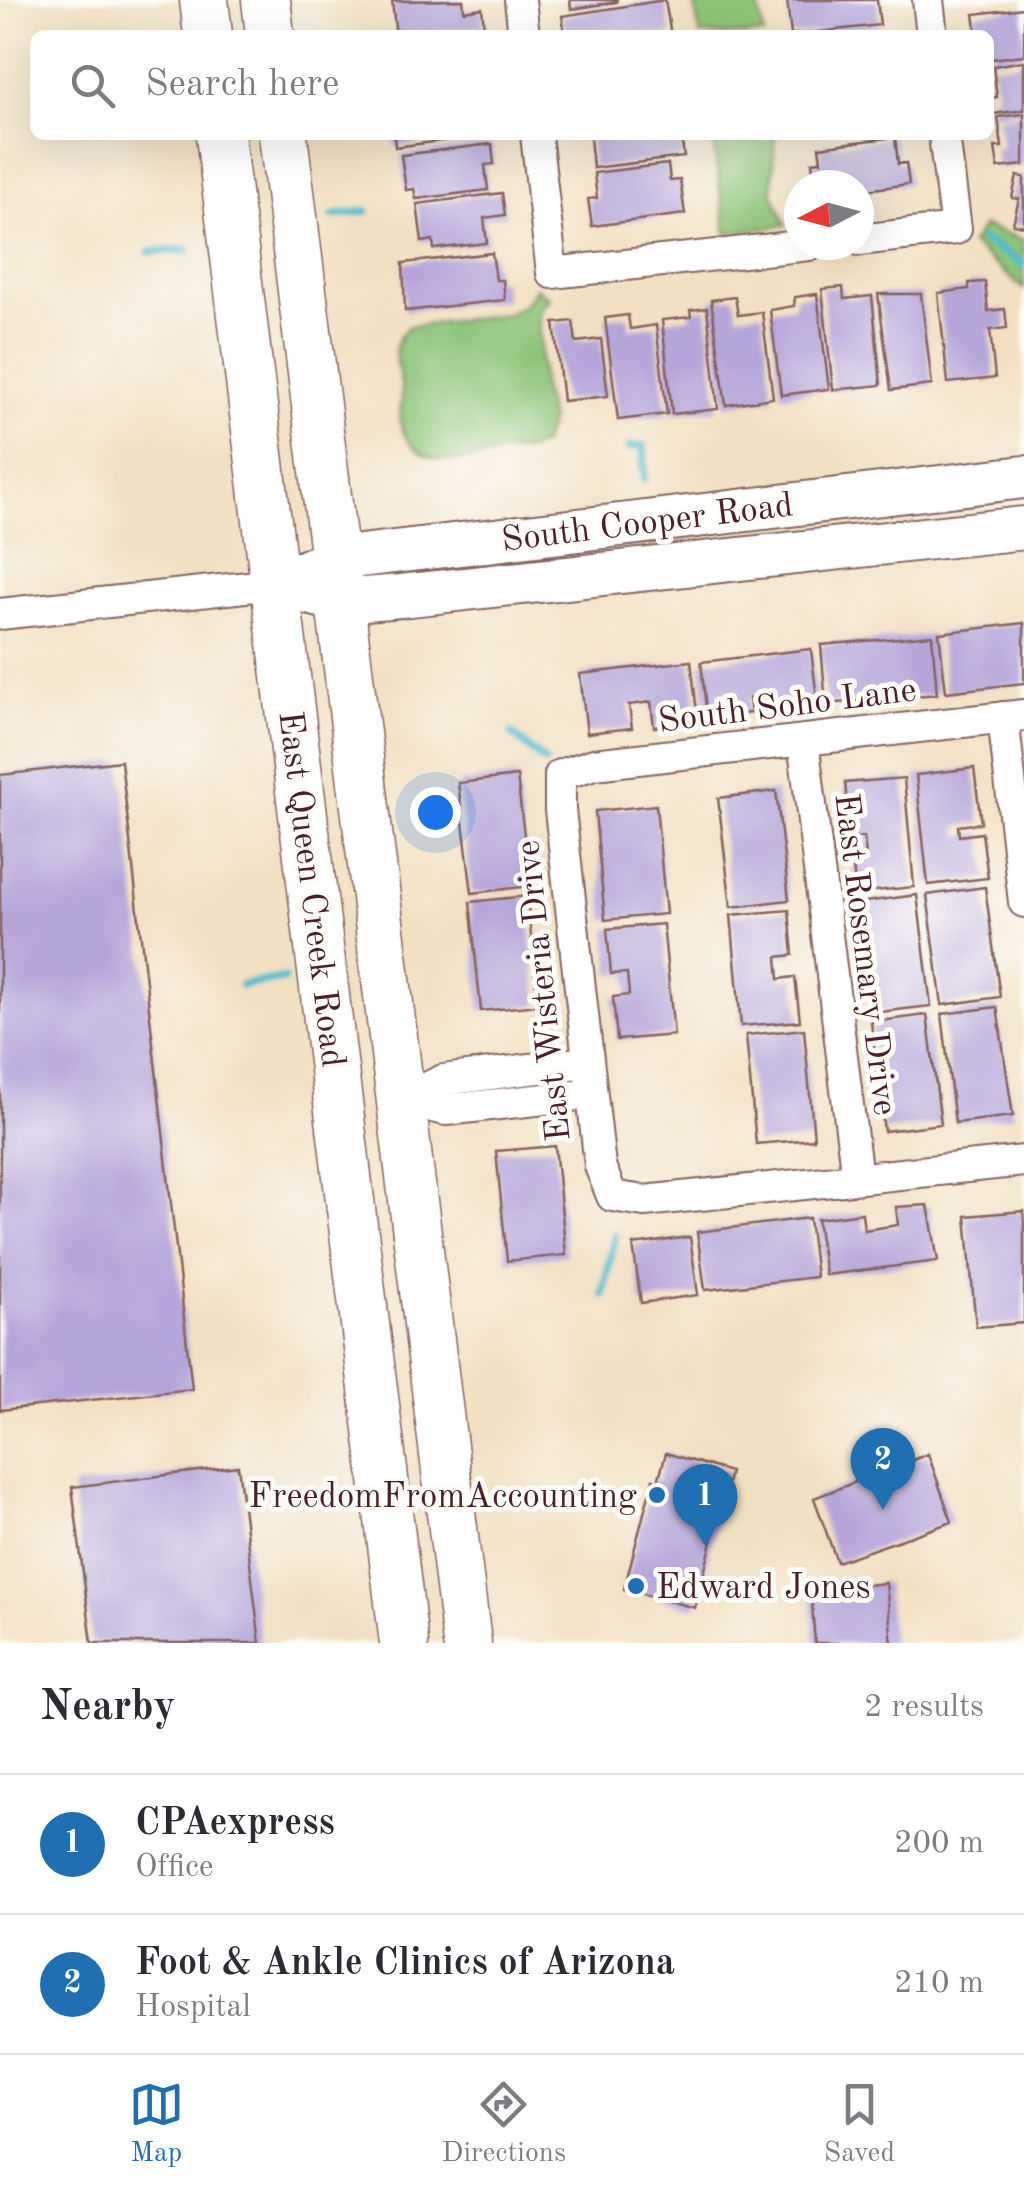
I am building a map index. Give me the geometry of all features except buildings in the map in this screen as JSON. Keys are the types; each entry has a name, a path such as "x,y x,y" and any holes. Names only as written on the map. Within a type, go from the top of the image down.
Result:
{"main road":[{"path":"204,0 207,30"},
{"path":"266,0 269,30"},
{"name":"East Queen Creek Road","path":"221,140 404,1643"},
{"name":"East Queen Creek Road","path":"284,140 466,1643"},
{"name":"South Cooper Road","path":"337,580 1024,477"},
{"name":"South Cooper Road","path":"274,584 1024,528"},
{"path":"377,1411 437,1405"}],"street":[{"path":"520,0 523,30"},
{"path":"928,0 931,30"},
{"path":"537,140 552,272 784,248"},
{"path":"874,238 956,229 945,140"},
{"name":"South Cooper Road","path":"0,614 274,584"},
{"path":"1014,716 1024,902"},
{"name":"South Soho Lane","path":"560,775 594,764 1014,716"},
{"name":"East Rosemary Drive","path":"803,740 858,1178"},
{"name":"East Wisteria Drive","path":"560,775 560,810 586,1062 600,1166 612,1196 644,1201 858,1178"},
{"path":"401,1100 443,1080 586,1062"},
{"path":"512,1070 517,1102"},
{"path":"401,1100 446,1110 590,1094"},
{"path":"858,1178 1024,1161"}],"green space":[{"path":"694,0 757,0 763,30 699,30"},
{"path":"713,140 775,140 772,191 784,225 727,233"},
{"path":"983,226 1024,240 1024,289 971,244"},
{"path":"536,287 550,299 541,306 539,316 542,388 550,420 543,444 530,450 452,461 415,448 401,424 402,391 396,354 402,334 408,327 507,314 525,304"}],"waterway":[{"path":"333,216 366,211"},
{"path":"983,240 1024,264"},
{"path":"150,252 187,250"},
{"path":"629,447 644,446 644,479"},
{"path":"512,734 545,762"},
{"path":"241,985 284,979"},
{"path":"603,1295 615,1235"},
{"path":"311,1499 345,1495"}],"place":[{"name":"FreedomFromAccounting","path":"657,1495"},
{"name":"Foot & Ankle Clinics of Arizona","path":"883,1510"},
{"name":"CPAexpress","path":"705,1546"},
{"name":"Edward Jones","path":"636,1586"}]}
